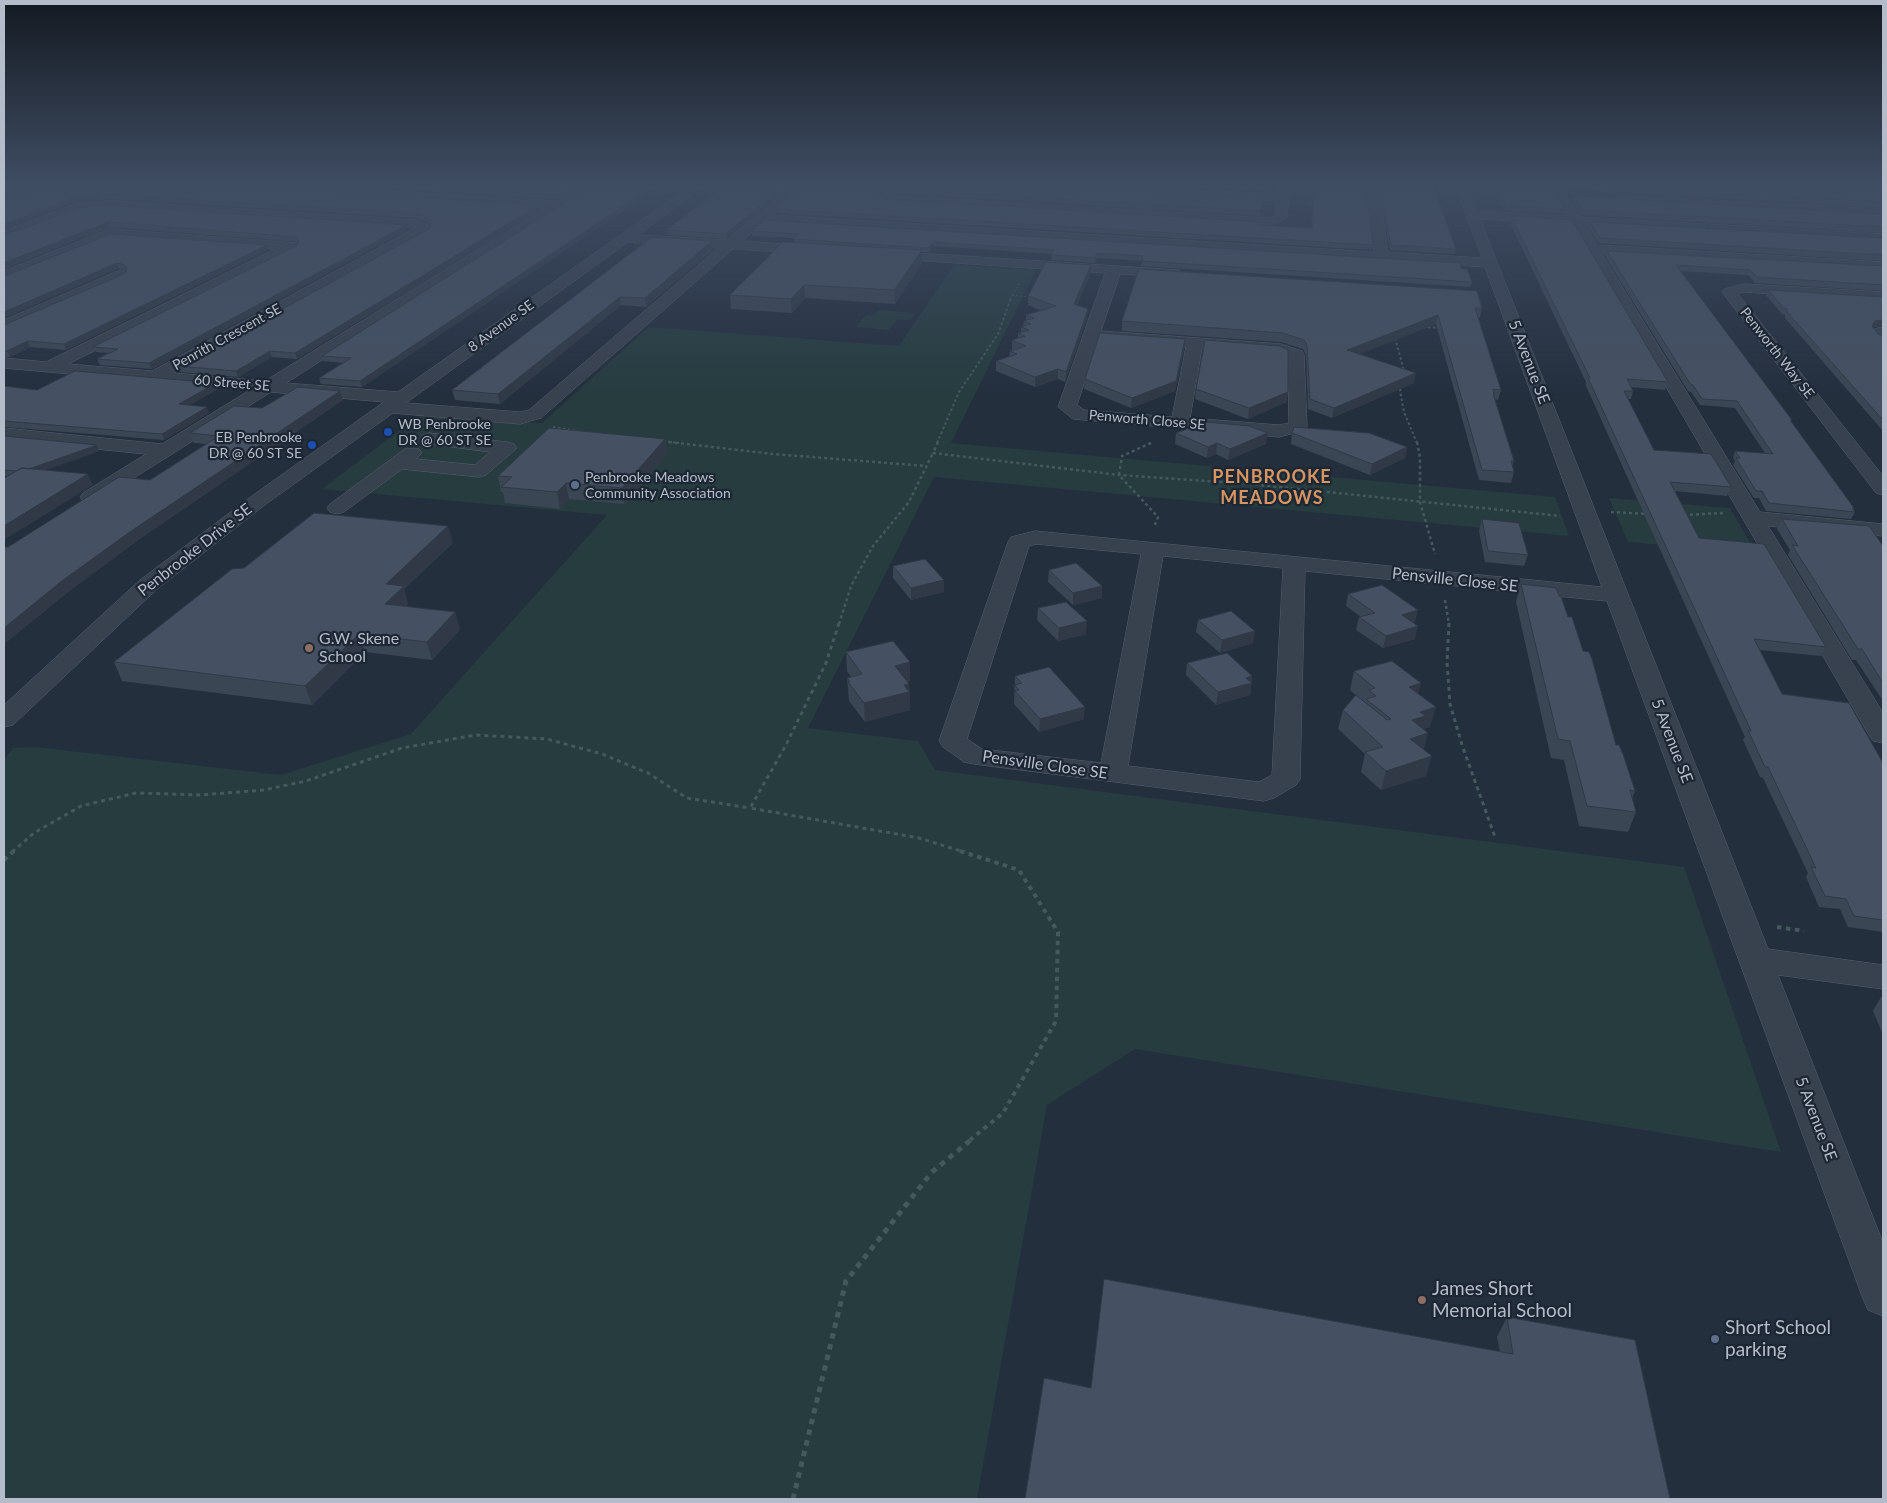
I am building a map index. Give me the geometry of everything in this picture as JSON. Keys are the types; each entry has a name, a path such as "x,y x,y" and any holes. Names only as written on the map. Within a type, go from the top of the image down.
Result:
{"street":[{"path":"4,276 55,255"},
{"path":"48,367 274,255"},
{"name":"Penrith Crescent SE","path":"155,376 376,255"},
{"path":"73,507 479,255"},
{"name":"8 Avenue SE","path":"395,402 600,255"},
{"path":"520,418 536,414 718,255"},
{"path":"899,255 1184,274"},
{"path":"1368,255 1491,263"},
{"name":"5 Avenue SE","path":"1488,255 1491,263 1493,294 1587,514 1883,1296"},
{"path":"1597,255 1883,735"},
{"path":"1698,255 1883,266"},
{"name":"Penworth Close SE","path":"1092,336 1281,349 1296,355 1298,426 1279,432 1079,415 1066,407 1114,269"},
{"path":"4,326 120,274"},
{"name":"Penworth Way SE","path":"1883,296 1744,288 1729,292 1883,489"},
{"path":"1883,332 1879,332 1883,336"},
{"path":"1180,423 1195,344"},
{"name":"60 Street SE","path":"4,363 267,387 395,402 465,413 520,418"},
{"name":"Penbrooke Drive SE","path":"4,719 48,675 148,585 259,500 395,402"},
{"path":"337,508 465,413"},
{"path":"4,434 164,450"},
{"path":"398,463 479,471 507,448 429,439"},
{"path":"1753,518 1883,530"},
{"name":"Pensville Close SE","path":"1294,564 1286,780 1264,792 974,756 953,741 1019,542 1035,537 1617,595"},
{"path":"1113,774 1153,548"},
{"path":"1756,960 1883,977"}],"path":[{"path":"750,808 786,745 826,663 851,586 873,546 909,502 933,453 959,392 998,334 1012,295 1033,264"},
{"path":"1012,295 1031,297"},
{"path":"1420,327 1449,328"},
{"path":"1394,335 1404,372"},
{"path":"1402,382 1400,391 1404,412 1415,434 1420,457 1420,502 1441,578 1449,621 1446,662 1450,704 1462,745 1495,837"},
{"path":"520,418 544,426 580,432"},
{"path":"1119,474 1122,456 1163,438 1180,423"},
{"path":"657,441 773,454 926,466"},
{"path":"933,453 1119,474 1250,484 1565,516 1611,512 1649,514"},
{"path":"1119,474 1158,517 1148,539 1153,548"},
{"path":"1677,515 1732,513 1753,518"},
{"path":"4,860 34,833 81,806 136,793 201,796 264,790 306,781 402,748 476,735 547,739 602,754 648,773 687,798 920,838 1019,870 1058,932 1056,1021 1003,1113 932,1172 846,1281 793,1499"}],"green space":[{"path":"954,265 1036,270 951,443 1555,497 1569,536 934,477 808,728 918,741 935,770 1684,867 1781,1152 1135,1049 1047,1105 977,1499 4,1499 4,760 13,748 36,747 281,775 411,734 607,515 322,489 421,414 542,423 649,327 899,346"},
{"path":"878,310 916,313 910,320 898,319 889,330 856,327 866,315 873,316"},
{"path":"1609,498 1730,508 1756,553 1628,542"}],"building":[{"path":"4,255 24,255 4,263"},
{"path":"57,255 246,255 64,344 28,341 7,351 4,351 4,325 124,274 127,270 125,265 117,263 4,312 4,276"},
{"path":"278,255 351,255 149,363 97,359 118,349 93,347"},
{"path":"381,255 456,255 295,353 270,351 236,371 178,366"},
{"path":"482,255 549,255 360,381 319,378 351,358 322,356"},
{"path":"628,255 695,255 645,298 620,297 498,394 452,390"},
{"path":"770,255 918,255 894,290 804,285 791,299 730,295"},
{"path":"1053,255 1096,255 1095,258"},
{"path":"1130,255 1333,255 1460,263 1462,269 1467,269 1472,282 1142,261 1143,256"},
{"path":"1530,255 1593,255 1668,382 1627,379 1633,391 1624,391 1654,450 1711,454 1731,487 1670,482 1699,538 1764,544 1826,647 1754,639 1782,694 1849,703 1883,763 1883,920 1854,916 1846,899 1825,896 1811,867 1816,868 1768,767 1765,767 1748,730 1751,731 1588,378 1590,378"},
{"path":"1610,255 1683,255 1883,266 1883,285 1757,277 1750,270 1676,265 1792,420 1790,420 1855,512 1769,503 1762,491 1756,491 1736,458 1740,458 1735,451 1773,454 1737,401 1702,399 1693,385 1691,385"},
{"path":"1046,262 1091,265 1074,304 1088,309 1066,372 1058,369 1035,377 996,361 1017,354 1010,351 1026,346 1012,340 1025,336 1018,333 1029,330 1021,327 1031,324 1024,321 1034,318 1026,315 1056,306 1028,296"},
{"path":"1139,269 1477,291 1482,308 1475,308 1501,390 1493,389 1514,461 1511,461 1514,472 1482,470 1438,315 1347,350 1416,373 1334,408 1310,399 1307,345 1304,340 1283,333 1122,321"},
{"path":"1768,290 1883,297 1883,320 1875,321 1872,326 1878,334 1883,336 1883,420 1787,312 1787,309"},
{"path":"1100,333 1185,339 1176,381 1132,398 1085,379"},
{"path":"1205,340 1279,346 1288,350 1288,392 1249,408 1196,389"},
{"path":"75,371 216,383 179,404 207,407 162,434 4,421 4,386 37,390"},
{"path":"298,387 340,391 134,529 63,580 4,628 4,547 8,547 119,477 150,480 219,436 190,433 234,406 262,408"},
{"path":"1206,422 1249,426 1268,433 1230,449 1217,443 1208,447 1176,433"},
{"path":"1294,427 1369,433 1407,447 1372,464 1292,433"},
{"path":"549,428 665,439 622,488 566,483 557,492 501,487 512,477 498,476"},
{"path":"4,436 97,445 29,469 4,470"},
{"path":"22,468 88,474 4,526 4,478"},
{"path":"314,513 448,526 386,584 404,586 385,604 455,612 427,642 359,634 305,686 114,662 232,569 244,568"},
{"path":"1482,519 1519,523 1528,555 1488,551"},
{"path":"1782,519 1869,526 1883,546 1883,683 1862,649 1858,649 1792,545 1798,546"},
{"path":"925,559 944,580 911,588 893,566"},
{"path":"1076,563 1102,586 1073,593 1049,570"},
{"path":"1521,584 1556,588 1559,596 1561,596 1568,617 1572,617 1583,651 1589,652 1592,659 1616,745 1619,745 1623,754 1635,791 1630,790 1636,812 1587,806 1570,741 1558,739"},
{"path":"1382,585 1418,610 1402,615 1418,626 1386,636 1359,617 1375,613 1348,594"},
{"path":"1066,602 1087,621 1059,628 1038,608"},
{"path":"1231,611 1255,631 1222,640 1198,620"},
{"path":"893,641 910,662 895,666 909,684 904,685 909,692 864,703 848,682 850,682 847,678 862,674 846,652"},
{"path":"1227,653 1252,676 1246,678 1252,683 1218,692 1187,663"},
{"path":"1392,661 1421,683 1409,687 1436,707 1420,712 1426,716 1412,720 1428,733 1410,739 1432,756 1386,771 1365,752 1383,747 1343,710 1356,695 1387,720 1391,719 1366,699 1376,696 1369,690 1375,688 1354,671"},
{"path":"1049,667 1085,707 1040,719 1015,691 1019,690 1015,685 1022,683 1015,676"},
{"path":"1104,1279 1513,1354 1507,1317 1635,1340 1670,1499 1025,1499 1044,1378 1091,1388"}],"place":[{"name":"WB Penbrooke DR @ 60 ST SE","path":"388,432"},
{"name":"EB Penbrooke DR @ 60 ST SE","path":"312,445"},
{"name":"Penbrooke Meadows Community Association","path":"575,485"},
{"name":"G.W. Skene School","path":"309,648"},
{"name":"James Short Memorial School","path":"1422,1300"},
{"name":"Short School parking","path":"1715,1339"}],"district":[{"name":"PENBROOKE MEADOWS","path":"1272,487"}]}
